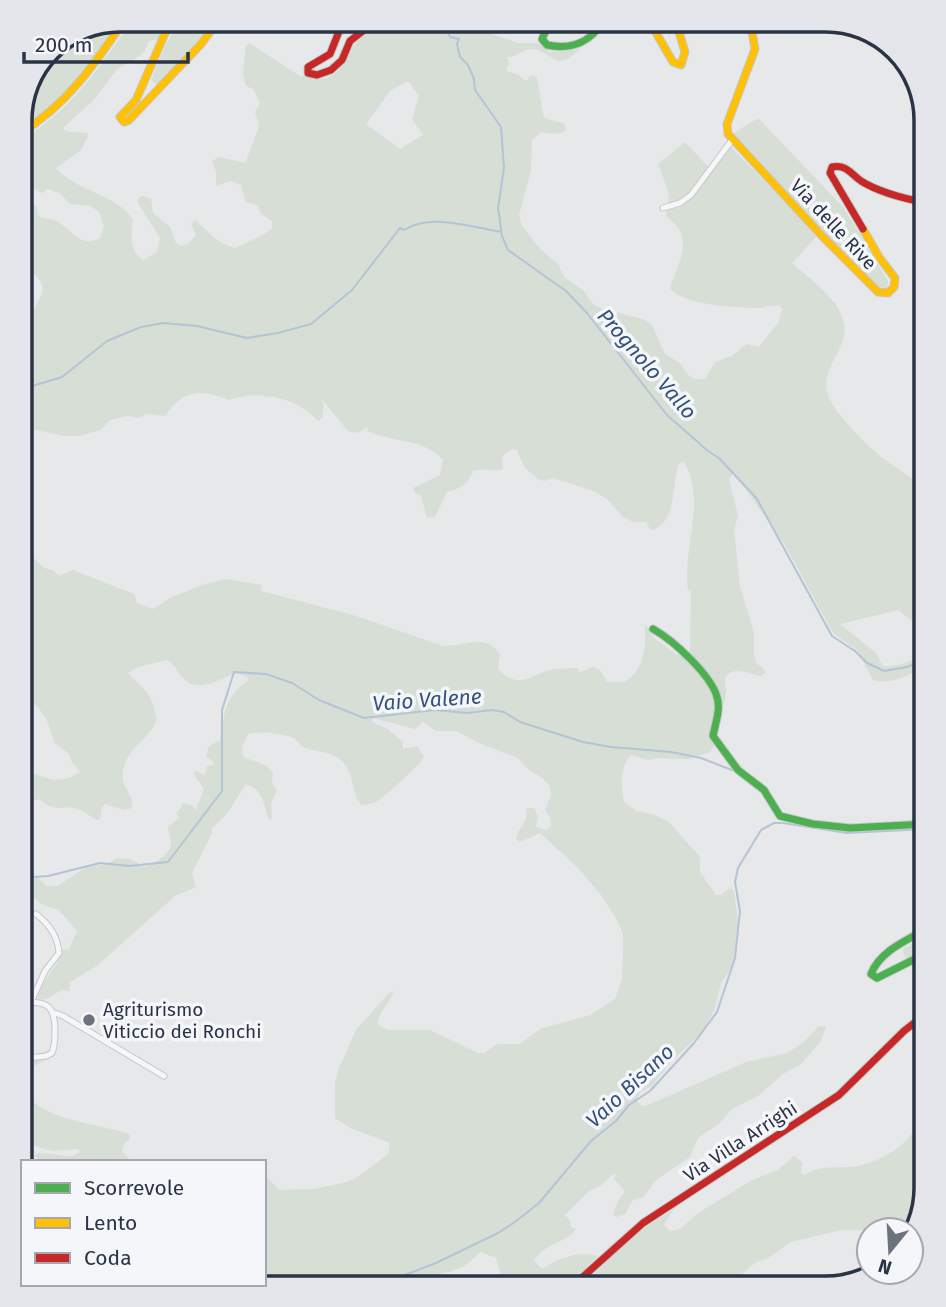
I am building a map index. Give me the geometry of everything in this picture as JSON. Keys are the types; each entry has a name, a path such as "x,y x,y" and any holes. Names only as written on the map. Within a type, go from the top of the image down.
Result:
{"street":[{"path":"32,126 78,86 116,32"},
{"path":"166,32 136,100 120,117 124,122 180,67 210,32"},
{"path":"339,32 330,54 309,67 308,73 317,75 331,70 342,60 350,41 361,32"},
{"path":"544,32 542,39 547,45 566,46 591,39 596,32"},
{"path":"656,32 673,62 681,65 685,52 679,32"},
{"path":"663,208 680,204 691,195 732,140 727,124 755,49 751,32"},
{"name":"Via delle Rive","path":"732,140 878,292 888,293 894,287 895,278 879,257 830,173 832,167 844,166 863,182 914,201"},
{"path":"653,629 677,646 710,682 717,700 718,713 713,736 716,743 738,770 764,790 780,816 804,822 870,829 914,822"},
{"path":"32,1000 45,971 59,953 59,944 51,927 36,914"},
{"path":"914,937 875,964 872,974 877,978 884,976 914,958"},
{"path":"32,1002 42,1003 51,1008 55,1013 164,1076"},
{"path":"32,1058 52,1053 55,1047 55,1013"},
{"name":"Via Villa Arrighi","path":"584,1276 643,1223 839,1095 914,1023"}],"shaded area":[{"path":"111,32 64,94 32,120 35,97 50,66 76,43 91,36"},
{"path":"124,32 163,32 158,40 148,41 141,55 117,69 94,100 64,127 64,130 87,133 88,136 81,150 56,168 75,183 127,212 133,220 133,247 143,260 157,252 160,238 138,203 138,198 142,196 151,199 153,213 170,227 176,243 181,246 188,244 196,235 191,224 195,220 218,240 235,248 272,228 272,221 261,214 257,205 246,202 241,185 230,181 216,186 216,172 212,161 219,157 245,163 258,130 255,112 260,103 253,89 246,86 243,73 246,46 249,43 300,76 323,79 330,77 344,64 357,42 368,32 487,32 518,43 538,43 549,52 581,49 560,61 534,49 507,57 509,64 506,71 517,74 526,81 531,75 537,77 543,115 565,124 566,130 558,134 541,132 532,140 531,171 519,215 522,226 541,250 558,264 565,278 583,290 594,305 643,319 652,325 665,354 680,363 689,376 705,379 715,362 732,356 746,344 759,347 778,323 782,310 780,306 763,308 713,305 687,299 670,288 681,258 683,243 678,228 666,216 669,193 658,164 685,142 712,171 727,143 816,237 792,263 830,297 844,323 842,343 827,380 826,390 830,400 870,447 914,480 914,622 898,610 840,624 876,653 883,666 894,666 914,659 914,672 887,681 873,680 858,651 833,633 785,545 735,474 732,475 729,479 738,516 734,529 740,586 754,633 756,662 766,672 761,676 738,671 725,677 725,701 716,724 715,744 710,752 688,759 648,760 631,755 624,766 622,783 624,802 636,811 652,814 669,822 700,857 700,872 716,895 721,895 730,888 734,891 738,922 736,956 734,964 721,983 715,1008 704,1030 669,1064 652,1086 640,1092 637,1101 642,1106 648,1105 746,1062 787,1053 804,1042 819,1026 826,1027 821,1041 801,1064 783,1074 758,1096 732,1109 720,1123 698,1138 690,1157 655,1181 644,1197 633,1200 625,1214 617,1217 613,1215 625,1191 613,1174 602,1185 589,1191 565,1215 570,1220 571,1227 576,1229 544,1250 534,1261 542,1269 569,1256 598,1256 578,1276 501,1276 496,1258 480,1252 465,1266 429,1275 266,1275 266,1176 279,1190 314,1189 358,1177 388,1154 390,1143 350,1128 335,1118 335,1082 356,1030 389,993 394,991 378,1020 378,1025 388,1030 430,1030 478,1053 484,1053 498,1044 520,1044 540,1029 590,1015 615,999 622,979 623,950 623,934 617,920 601,895 577,867 540,833 520,842 516,839 526,817 526,808 534,808 538,816 536,827 546,830 551,827 550,817 545,810 551,795 550,787 518,758 456,731 436,731 423,722 415,729 373,718 372,722 388,729 403,742 403,749 417,746 424,758 378,800 362,805 347,767 339,758 303,747 295,739 285,736 248,734 242,747 243,757 265,765 273,772 272,783 277,790 271,803 272,819 269,820 260,794 246,784 227,814 212,828 192,873 196,887 175,896 98,965 70,982 70,991 61,990 49,998 38,1000 42,986 63,950 69,949 77,931 59,910 41,904 32,896 32,875 46,886 58,886 86,867 107,864 117,858 130,859 145,867 161,858 170,848 168,827 179,818 176,813 182,807 181,803 191,805 196,810 204,789 193,773 196,771 205,775 207,766 214,765 213,761 206,757 209,746 220,740 230,699 247,682 248,677 236,673 208,684 194,685 182,677 167,660 138,667 128,673 150,697 157,719 129,755 123,770 123,781 131,798 132,808 124,810 105,804 100,819 96,820 74,808 55,808 40,799 32,802 33,775 59,780 80,772 69,754 55,743 46,718 32,704 32,558 59,576 73,570 134,594 137,603 153,609 170,598 226,579 262,585 261,591 353,615 443,646 475,642 488,644 500,655 498,669 513,679 526,679 554,669 577,668 580,672 593,667 600,670 607,682 624,682 636,671 643,657 645,624 654,638 677,655 690,651 691,589 688,591 687,575 694,508 691,477 684,462 679,464 670,510 661,525 653,530 646,522 633,522 623,517 608,500 596,492 553,478 544,481 538,479 525,468 517,450 513,449 502,456 503,469 473,471 463,485 447,492 435,517 427,518 421,496 415,493 413,488 440,475 443,460 436,453 418,444 377,435 368,431 367,427 358,433 348,431 321,398 324,406 322,418 318,421 300,406 276,398 252,396 229,400 201,393 185,396 171,407 165,416 146,414 139,418 127,416 110,420 101,430 80,436 64,436 32,429 32,312 43,287 32,273 32,205 36,206 40,217 62,224 82,240 93,241 100,238 104,226 99,212 91,206 70,204 59,193 48,189 42,193 32,188 32,132 53,118 93,75","holes":["408,81 419,96 412,119 423,135 400,149 366,124 390,91"]},
{"path":"173,32 204,32 157,85 151,80"},
{"path":"758,118 844,208 888,281 887,288 878,287 868,279 732,134"},
{"path":"914,942 914,956 906,958 902,950"},
{"path":"49,1052 54,1055 32,1067 32,1055"},
{"path":"32,1099 51,1112 129,1134 130,1139 124,1144 122,1151 130,1160 39,1160 34,1155 46,1153 69,1156 80,1152 78,1149 52,1151 32,1145"},
{"path":"914,1130 914,1199 909,1216 855,1216 855,1230 841,1230 791,1242 768,1258 755,1263 740,1276 592,1276 637,1233 674,1209 664,1225 670,1231 680,1229 698,1213 752,1180 778,1170 794,1156 802,1162 801,1173 805,1175 824,1168 868,1163 889,1154"}],"waterway":[{"name":"Prognolo Vallo","path":"448,32 450,37 459,39 457,44 460,57 468,65 475,90 501,127 504,168 498,208 502,236 508,250 566,291 587,313 667,415 719,458 757,499 832,636 855,651 867,663 884,671 914,664"},
{"path":"32,386 62,377 107,341 141,327 163,323 197,326 247,338 311,324 352,290 400,228 404,230 426,222 439,222 501,232"},
{"name":"Vaio Valene","path":"32,877 48,876 100,863 129,866 168,862 222,791 222,710 234,672 266,674 292,683 319,700 364,718 434,710 467,713 492,710 583,742 671,752 701,758 737,772"},
{"name":"Vaio Bisano","path":"404,1275 498,1233 539,1203 591,1141 616,1121 629,1105 650,1091 694,1043 717,1012 735,958 740,911 735,882 738,868 761,830 774,823 847,833 914,830"}],"traffic: fast":[{"path":"545,32 542,39 547,45 556,46 580,43 595,32"},
{"path":"653,629 671,641 707,679 718,702 713,736 738,770 764,790 780,816 813,824 850,828 914,825"},
{"path":"914,936 887,953 871,974 877,978 914,960"}],"traffic: slow":[{"path":"32,126 51,111 78,83 116,32"},
{"path":"166,32 136,100 120,117 124,122 129,120 210,32"},
{"path":"656,32 673,62 681,65 685,52 679,32"},
{"path":"752,32 755,49 727,124 728,134 878,292 888,293 894,287 895,278 863,229"}],"traffic: jam":[{"path":"339,32 330,54 308,67 308,73 317,75 331,70 342,60 350,41 361,32"},
{"path":"863,229 830,173 832,167 845,168 868,185 914,200"},
{"path":"584,1276 643,1223 839,1095 914,1023"}],"place":[{"name":"Agriturismo Viticcio dei Ronchi","path":"89,1020"}]}
